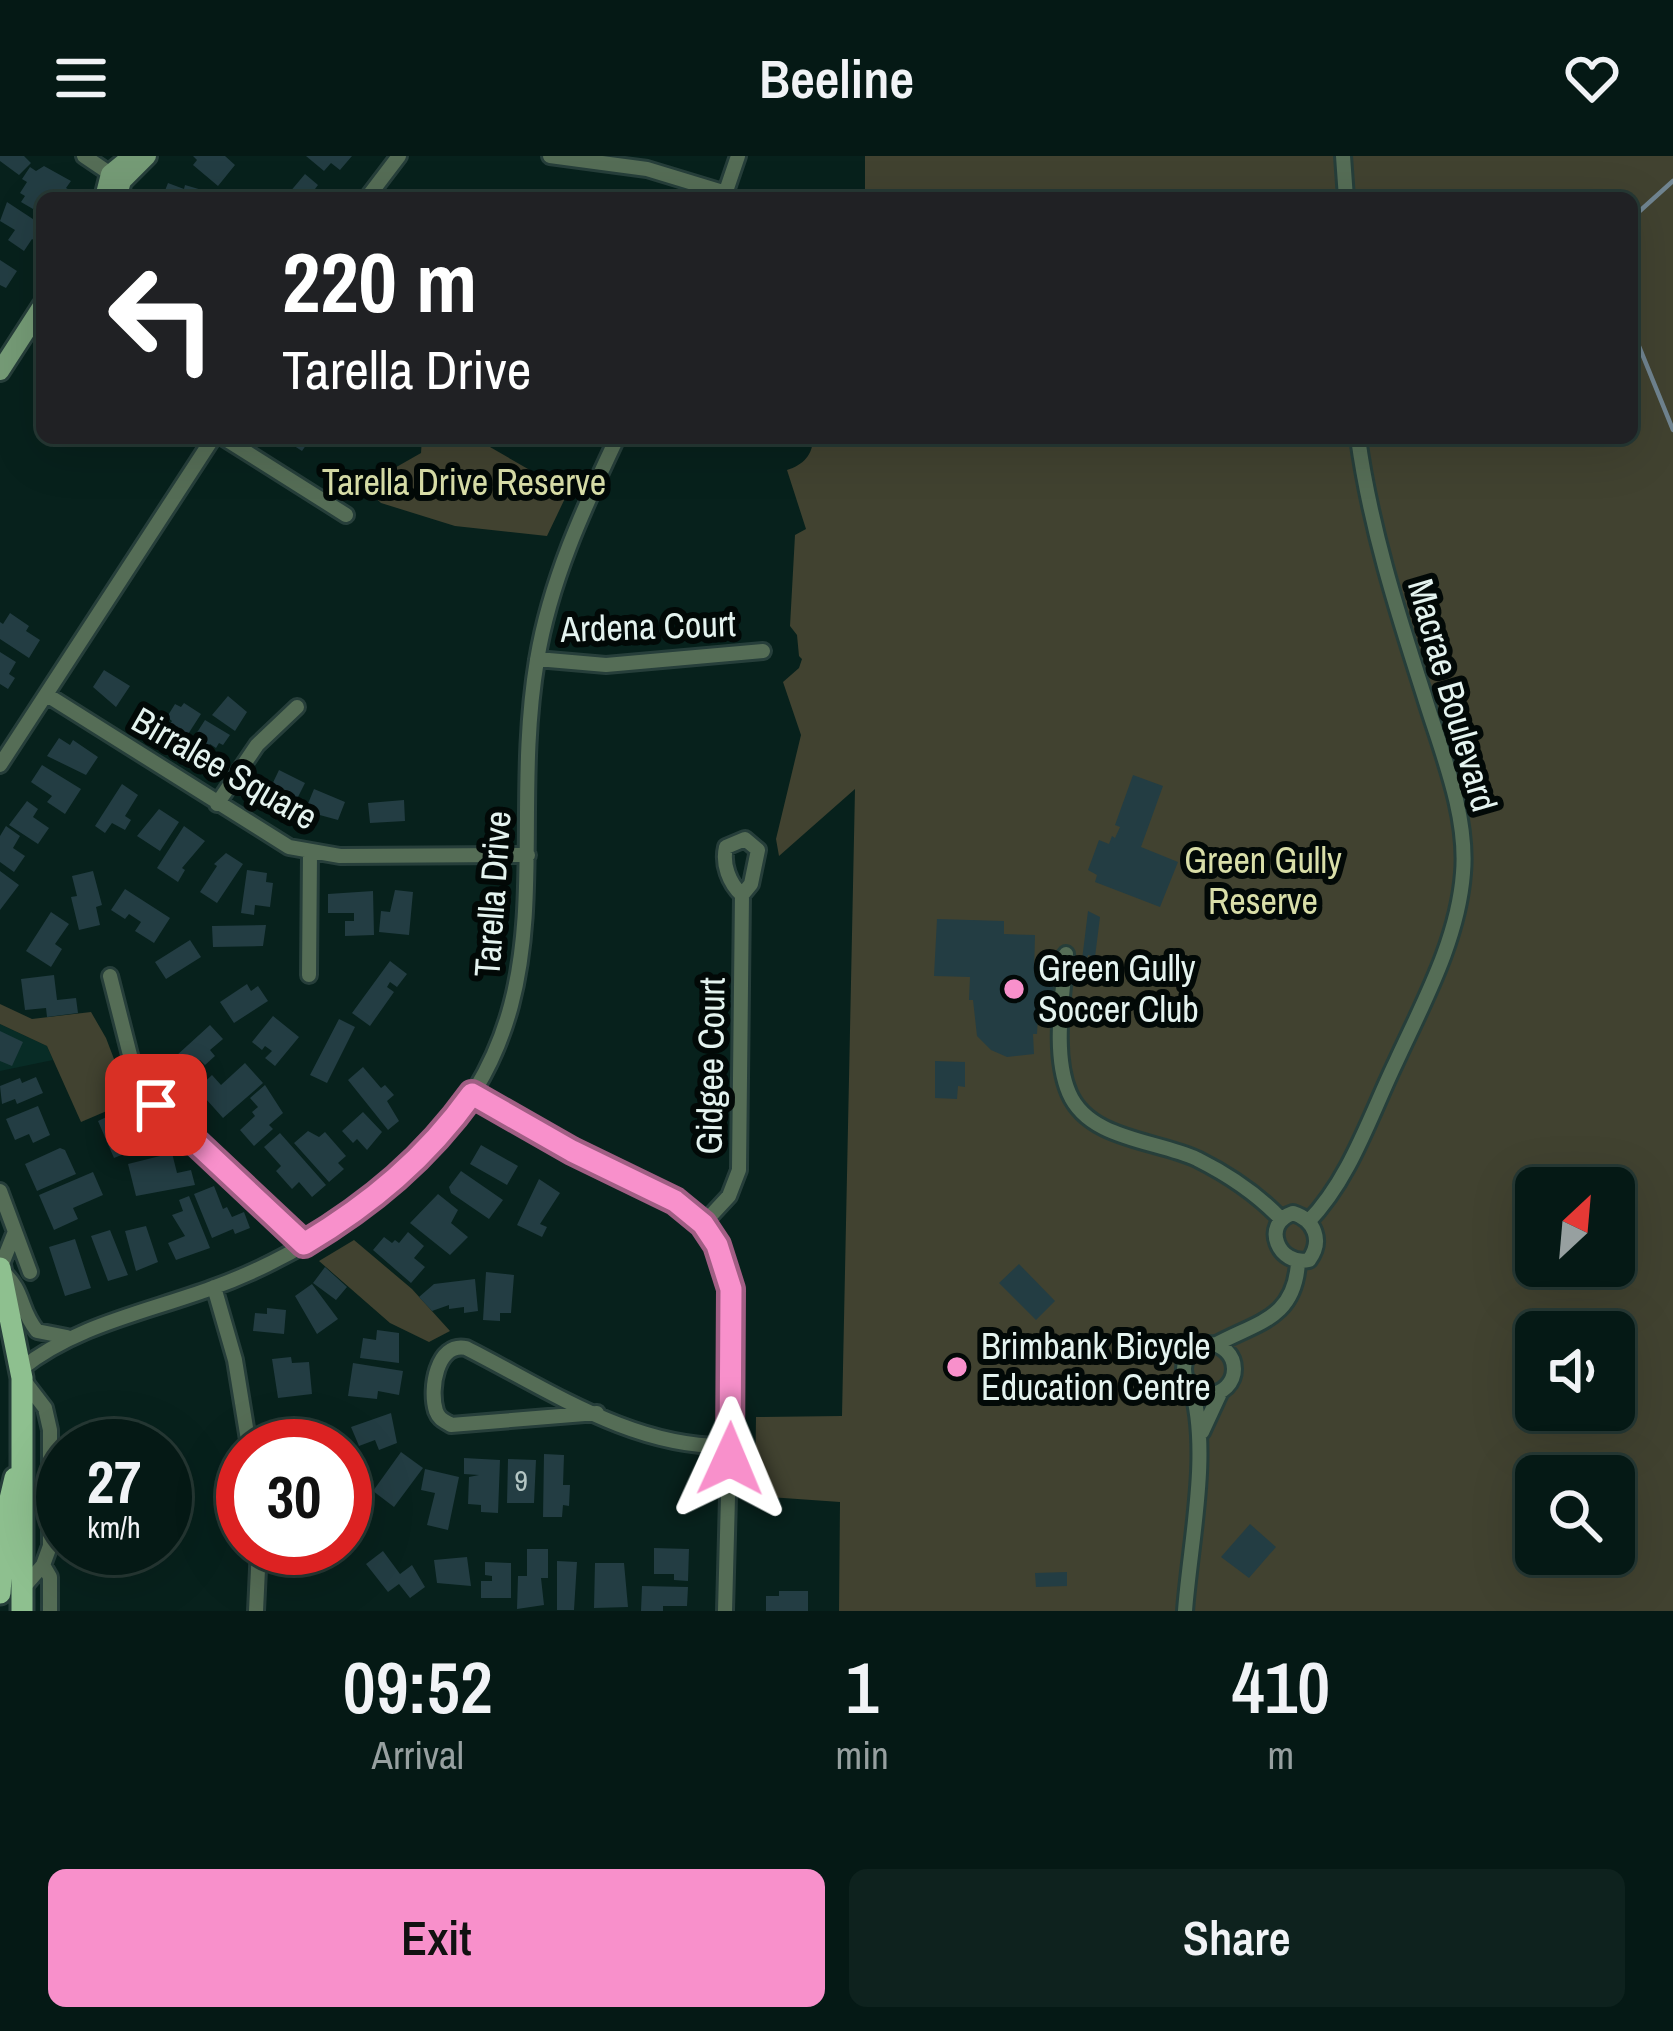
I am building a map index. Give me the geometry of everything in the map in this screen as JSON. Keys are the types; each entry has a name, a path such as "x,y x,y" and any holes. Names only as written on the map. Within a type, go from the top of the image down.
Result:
{"main road":[{"path":"0,1269 21,1374 23,1448 6,1510 15,1598"}],"street":[{"path":"84,156 116,184"},
{"path":"116,184 132,156"},
{"path":"116,184 147,156"},
{"path":"372,192 399,156"},
{"path":"550,156 647,170 716,192"},
{"path":"726,192 738,156"},
{"path":"1343,156 1346,192"},
{"path":"0,371 36,315"},
{"path":"0,765 210,444"},
{"path":"234,444 346,515"},
{"name":"Tarella Drive","path":"21,1374 67,1337 214,1287 304,1244 357,1211 408,1170 472,1094 500,1038 524,944 537,659 557,576 614,444"},
{"name":"Macrae Boulevard","path":"1308,1222 1339,1184 1428,992 1454,923 1463,871 1453,792 1382,556 1359,444"},
{"name":"Ardena Court","path":"537,659 606,665 763,651"},
{"name":"Birralee Square","path":"47,695 289,848 310,854 528,855"},
{"path":"217,804 257,745 297,707"},
{"path":"309,975 310,854"},
{"name":"Gidgee Court","path":"703,1224 729,1196 739,1170 742,895"},
{"path":"1066,954 1061,1060 1076,1107 1103,1128 1160,1144 1228,1176 1280,1218"},
{"path":"110,976 136,1076 145,1092 304,1244"},
{"path":"472,1094 556,1143 675,1201 703,1224 717,1245 731,1289 725,1611"},
{"path":"0,1191 30,1272"},
{"path":"1292,1214 1308,1222 1318,1246 1309,1260 1286,1257 1275,1227 1280,1218 1292,1214"},
{"path":"14,1234 0,1269 19,1286 31,1325 44,1334 67,1337"},
{"path":"1186,1611 1198,1454 1197,1406 1185,1375 1187,1356 1203,1345 1215,1345 1249,1330 1286,1305 1297,1282 1298,1262"},
{"path":"214,1287 235,1360 245,1419"},
{"path":"1198,1454 1204,1424 1220,1391 1232,1379 1233,1362 1249,1330"},
{"path":"1215,1345 1233,1362"},
{"path":"597,1413 451,1425 435,1408 439,1363 445,1351 466,1348 665,1442 730,1446"},
{"path":"21,1374 50,1419"},
{"path":"1191,1386 1205,1394 1220,1391"},
{"path":"15,1598 36,1573"},
{"path":"48,1575 50,1611"},
{"path":"256,1611 258,1575"}],"shaded area":[{"path":"0,1024 47,1046 53,1060 0,1071"}],"green space":[{"name":"Green Gully Reserve","path":"865,156 1673,156 1673,1611 839,1611 840,1502 755,1496 756,1417 842,1416 855,789 779,856 776,839 801,735 783,682 802,659 790,626 795,535 806,529 787,470 806,458 812,444 1638,444 1638,192 865,192"},
{"name":"Tarella Drive Reserve","path":"422,444 488,444 568,492 547,536 455,526 381,503 363,486 421,453"},
{"path":"0,1004 32,1019 91,1012 130,1101 81,1122 47,1046 0,1024"},
{"path":"354,1240 412,1289 450,1331 429,1342 390,1323 319,1261"}],"building":[{"path":"0,156 24,156 31,163 19,175"},
{"path":"193,156 225,156 235,165 218,186 193,165 197,160"},
{"path":"306,156 352,156 340,170 331,163 324,171"},
{"path":"44,166 71,181 66,188 73,192 36,192 33,209 21,202 25,196 20,193 30,167 36,171"},
{"path":"305,174 319,192 290,192"},
{"path":"168,183 202,190 201,192 164,192"},
{"path":"7,202 36,221 36,241 32,239 24,251 8,240 15,230 0,221"},
{"path":"0,260 17,271 6,288 0,285"},
{"path":"10,613 40,640 29,658 0,639 0,622"},
{"path":"0,652 16,662 8,689 0,684"},
{"path":"104,670 130,686 116,707 93,687"},
{"path":"228,696 247,712 235,731 212,715"},
{"path":"184,703 201,714 183,742 165,731 175,704 181,707"},
{"path":"205,720 230,735 223,745 210,744 203,754 189,745"},
{"path":"59,738 70,745 73,740 98,757 86,775 47,756"},
{"path":"42,765 81,789 65,814 47,802 52,796 31,782"},
{"path":"279,770 305,783 292,809 269,791"},
{"path":"1133,775 1163,786 1141,847 1178,862 1160,907 1095,882 1097,875 1088,870 1099,840 1109,844 1115,838"},
{"path":"122,784 138,795 125,816 131,820 125,830 112,823 105,833 95,826"},
{"path":"314,789 345,802 338,820 305,811"},
{"path":"404,800 405,821 370,823 368,803"},
{"path":"27,801 38,809 33,817 49,828 38,844 9,825"},
{"path":"159,809 179,822 160,851 137,836"},
{"path":"6,826 20,836 13,848 25,856 14,872 0,862 0,836"},
{"path":"184,826 205,841 182,868 178,882 157,868"},
{"path":"226,853 243,864 217,903 200,892 214,864"},
{"path":"247,870 267,873 266,882 273,883 270,907 255,905 254,915 241,913"},
{"path":"0,871 19,885 0,910"},
{"path":"93,871 102,905 96,907 100,925 79,930 71,897 77,896 72,876"},
{"path":"125,889 170,918 154,943 135,931 141,922 111,910"},
{"path":"395,890 413,892 409,935 379,932 381,911 390,912"},
{"path":"373,891 374,935 345,936 345,921 354,921 354,913 328,913 328,894"},
{"path":"1088,911 1100,917 1095,957 1082,960"},
{"path":"51,912 69,924 55,944 62,949 51,967 26,951"},
{"name":"Green Gully Soccer Club","path":"937,919 1004,921 1004,934 1035,935 1034,973 1058,975 1058,1002 1039,1001 1034,1054 1007,1057 977,1036 973,1000 969,1000 970,977 934,976"},
{"path":"266,925 263,946 213,947 212,926"},
{"path":"190,940 201,957 166,979 155,962"},
{"path":"390,961 407,974 397,987 390,982 387,987 394,992 370,1026 352,1013"},
{"path":"54,975 57,1000 76,998 78,1013 47,1017 46,1008 25,1010 21,979"},
{"path":"247,984 251,991 258,986 268,1001 234,1023 220,1002"},
{"path":"273,1016 299,1037 275,1066 265,1058 272,1051 252,1042"},
{"path":"339,1019 355,1027 327,1083 310,1075"},
{"path":"210,1025 223,1039 210,1050 215,1056 205,1065 200,1060 180,1079 171,1069 180,1061 176,1056"},
{"path":"0,1031 23,1042 12,1066 0,1061"},
{"path":"935,1061 965,1062 965,1087 958,1086 957,1099 935,1098"},
{"path":"245,1063 263,1083 223,1118 197,1089 212,1075 221,1085"},
{"path":"363,1067 394,1095 387,1101 399,1121 388,1130 348,1080"},
{"path":"36,1077 43,1093 17,1104 15,1099 2,1104 0,1086"},
{"path":"265,1085 283,1113 254,1146 240,1130 258,1107 250,1098"},
{"path":"38,1106 50,1135 33,1143 29,1134 15,1140 6,1119"},
{"path":"117,1112 134,1150 114,1158 98,1121"},
{"path":"363,1112 382,1132 367,1150 342,1131"},
{"path":"308,1131 319,1137 325,1132 346,1156 338,1163 344,1169 329,1182 294,1143"},
{"path":"280,1133 326,1185 312,1197 299,1182 292,1189 276,1171 281,1166 264,1147"},
{"path":"481,1145 518,1166 507,1185 470,1164"},
{"path":"60,1148 76,1174 37,1191 25,1164"},
{"path":"172,1153 177,1173 191,1170 195,1185 136,1196 128,1164"},
{"path":"461,1171 503,1200 489,1219 451,1193 449,1187"},
{"path":"93,1172 103,1195 73,1208 78,1219 54,1230 39,1195"},
{"path":"539,1179 560,1193 540,1224 547,1227 542,1237 517,1225"},
{"path":"214,1186 223,1209 227,1207 232,1217 244,1212 250,1228 212,1238 194,1194"},
{"path":"438,1194 458,1210 451,1223 468,1237 450,1255 410,1223"},
{"path":"189,1196 210,1248 176,1260 168,1243 185,1236 172,1215 183,1211 179,1200"},
{"path":"146,1226 158,1262 136,1271 125,1231"},
{"path":"110,1230 128,1275 108,1281 91,1236"},
{"path":"408,1232 424,1246 414,1258 425,1267 411,1283 373,1250 384,1237 399,1243"},
{"path":"75,1239 91,1288 65,1296 49,1247"},
{"path":"1019,1264 1055,1301 1036,1320 999,1283"},
{"path":"325,1267 347,1287 336,1300 313,1283"},
{"path":"486,1272 514,1275 511,1313 500,1313 500,1321 483,1320"},
{"path":"475,1279 478,1311 464,1313 464,1307 449,1309 449,1305 432,1311 419,1297 434,1284"},
{"path":"312,1284 338,1319 317,1334 295,1296"},
{"path":"267,1308 286,1310 284,1334 253,1331 255,1313 267,1314"},
{"path":"377,1330 399,1333 399,1363 360,1358 363,1338 376,1340"},
{"path":"291,1357 292,1363 309,1362 312,1394 278,1398 272,1359"},
{"path":"353,1363 403,1371 399,1395 378,1391 377,1399 348,1396"},
{"path":"391,1413 397,1443 379,1450 372,1441 372,1420"},
{"path":"401,1452 423,1468 394,1507 373,1491"},
{"path":"544,1454 564,1455 563,1485 570,1485 569,1506 563,1505 562,1517 543,1517"},
{"path":"464,1458 500,1460 498,1513 481,1512 481,1505 468,1504 469,1477 479,1475 464,1474"},
{"path":"508,1459 536,1460 534,1503 507,1503"},
{"path":"425,1469 459,1477 448,1530 427,1525 435,1493 421,1490"},
{"path":"1250,1524 1276,1547 1249,1578 1221,1557"},
{"path":"654,1548 689,1549 688,1581 674,1580 674,1574 654,1574"},
{"path":"527,1549 548,1549 548,1578 541,1578 544,1605 517,1609 518,1576 527,1576"},
{"path":"383,1551 400,1574 412,1565 425,1587 410,1598 399,1584 388,1592 372,1572 372,1559"},
{"path":"467,1557 471,1586 437,1583 434,1560"},
{"path":"557,1561 577,1562 574,1610 557,1610"},
{"path":"485,1562 511,1563 511,1598 481,1598 481,1581 492,1581 492,1576 485,1575"},
{"path":"595,1563 624,1563 628,1607 594,1608"},
{"path":"1067,1572 1067,1586 1036,1587 1035,1573"},
{"path":"642,1586 688,1587 687,1606 641,1611"},
{"path":"779,1591 808,1591 808,1611 766,1611 766,1596 779,1596"}],"waterway":[{"path":"1638,213 1673,181"},
{"path":"1638,344 1673,430"}],"place":[{"name":"Green Gully Soccer Club","path":"1014,989"},
{"name":"Brimbank Bicycle Education Centre","path":"957,1367"}],"route":[{"path":"156,1105 304,1244 357,1211 408,1170 472,1094 524,1126 675,1201 703,1224 717,1245 731,1289 730,1459"}]}
